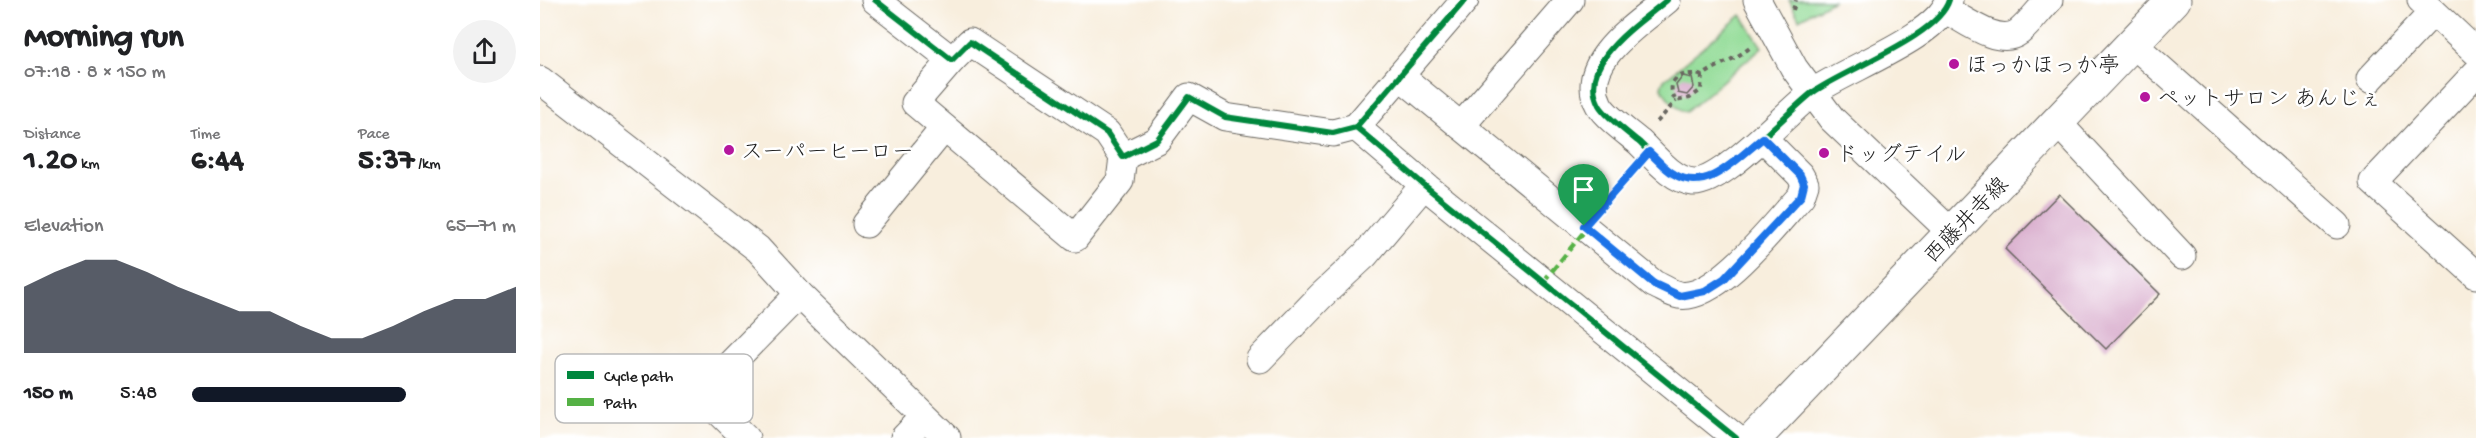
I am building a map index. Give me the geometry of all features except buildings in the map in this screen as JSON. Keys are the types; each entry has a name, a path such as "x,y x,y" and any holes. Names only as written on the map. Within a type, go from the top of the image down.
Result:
{"main road":[{"name":"西藤井寺線","path":"1755,438 2174,0"}],"street":[{"path":"875,0 952,60"},
{"path":"1123,157 1157,140 1189,97 1225,117 1333,133 1356,127 1465,0"},
{"path":"1461,126 1570,0"},
{"path":"1667,0 1609,49 1594,75 1594,89 1599,106 1673,173 1694,182 1712,178 1763,138 1812,93 1911,39 1947,5 1997,37 2007,38 2019,32 2049,0"},
{"path":"1757,0 1794,68 1832,119 1952,233"},
{"path":"2370,79 2427,6 2476,52"},
{"path":"970,42 1107,133 1123,157 1120,181 1081,244 915,103 952,60 970,42"},
{"path":"2133,44 2337,225"},
{"path":"2476,73 2373,182 2476,275"},
{"path":"1400,76 1654,284 1680,296 1705,291 1724,279 1801,196 1804,184 1800,175 1763,138"},
{"path":"540,80 758,249 799,294 947,438"},
{"path":"2057,122 2182,256"},
{"path":"1356,127 1424,185 1736,438"},
{"path":"866,224 944,128"},
{"path":"1260,359 1320,296 1365,255 1424,185"},
{"path":"740,354 799,294"},
{"path":"904,438 924,417"},
{"path":"730,423 746,438"}],"path":[{"path":"1702,76 1692,72 1679,75 1672,84 1671,94 1676,101 1690,98 1701,90 1702,76 1711,69 1740,56 1756,42"},
{"path":"1584,226 1649,152"}],"green space":[{"path":"1789,0 1834,0 1799,19"},
{"path":"1741,15 1762,47 1686,112 1678,108 1668,99 1661,87 1663,81"}],"marked path":[{"path":"1543,282 1587,228"}],"cycle path":[{"path":"875,0 952,60 970,42 1107,133 1123,157 1157,140 1189,97 1225,117 1333,133 1356,127"},
{"path":"1465,0 1356,127 1424,185 1736,438"},
{"path":"1667,0 1614,45 1603,59 1596,74 1594,89 1599,105 1611,119 1670,172 1693,182 1705,180 1737,160 1812,93 1909,40 1941,14 1949,0"}],"place":[{"name":"ほっかほっか亭","path":"1954,64"},
{"name":"ペットサロン あんじぇ","path":"2145,97"},
{"name":"スーパーヒーロー","path":"729,150"},
{"name":"ドッグテイル","path":"1824,153"}],"route":[{"path":"1763,138 1800,175 1804,184 1801,196 1724,279 1705,291 1680,296 1654,284 1584,226 1649,152 1673,173 1694,182 1712,178 1763,138"}]}
